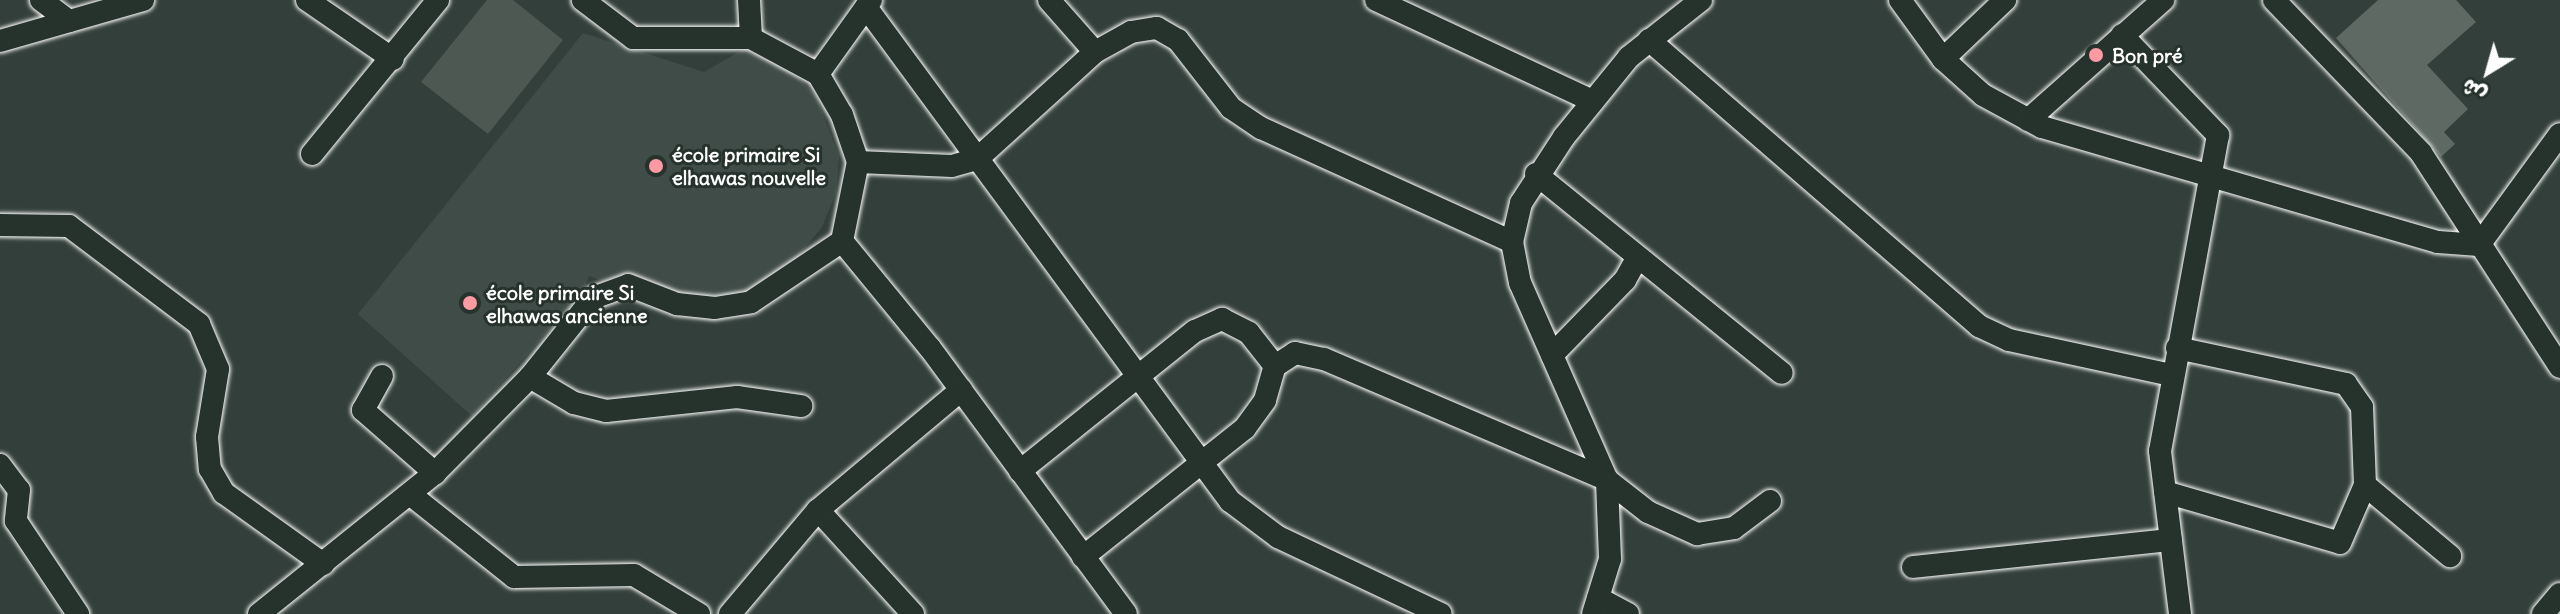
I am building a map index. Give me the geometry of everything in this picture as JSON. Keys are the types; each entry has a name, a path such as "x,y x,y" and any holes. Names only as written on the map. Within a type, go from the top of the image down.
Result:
{"street":[{"path":"41,0 69,21"},
{"path":"0,41 143,0"},
{"path":"307,0 393,59"},
{"path":"312,154 393,59 438,0"},
{"path":"270,611 435,473 530,377 593,298 628,285 677,304 715,308 751,302 842,241 858,162 842,115 818,74 751,38 633,38 583,0"},
{"path":"749,0 751,38"},
{"path":"1049,0 1095,52"},
{"path":"1376,0 1593,101"},
{"path":"1628,614 1596,606 1610,559 1607,480 1520,283 1512,242 1536,174 1593,101 1649,40 1701,0"},
{"path":"1900,0 1943,59 1983,95 2028,120 2209,178 2438,242 2479,245"},
{"path":"1943,59 2005,0"},
{"path":"2028,120 2163,0"},
{"path":"2274,0 2421,153 2560,367"},
{"path":"818,74 869,4 977,159 1205,459 1230,501 1252,521 1441,614"},
{"path":"858,162 952,166 977,159 1095,52 1131,32 1157,28 1178,40 1231,108 1261,128 1512,242"},
{"path":"2122,35 2218,135 2171,375 2160,451 2180,614"},
{"path":"1649,40 1979,326 2009,340 2171,375"},
{"path":"2479,245 2560,134"},
{"path":"1536,174 1782,373"},
{"path":"0,225 69,226 199,324 218,369 207,437 210,469 224,493 323,564"},
{"path":"842,241 961,390 1126,614"},
{"path":"1552,355 1625,280 1637,258"},
{"path":"1020,471 1143,376 1195,331 1222,319 1249,333 1275,366"},
{"path":"2165,492 2340,543 2365,485 2362,407 2346,384 2177,348"},
{"path":"1083,557 1245,428 1265,400 1275,366 1295,353 1324,359 1607,480 1648,512 1697,534 1734,528 1770,501"},
{"path":"382,376 363,410 435,473"},
{"path":"530,377 574,403 606,411 737,397 801,406"},
{"path":"730,614 818,510 961,390"},
{"path":"0,465 19,490 16,521 78,614"},
{"path":"2365,485 2450,556"},
{"path":"411,495 514,577 634,575 699,614"},
{"path":"818,510 913,614"},
{"path":"1913,567 2171,540"},
{"path":"2543,614 2560,594"}],"shaded area":[{"path":"487,0 513,0 563,40 488,134 421,82"},
{"name":"école primaire Si elhawas nouvelle","path":"583,33 704,72 749,46 784,63 816,96 839,157 836,193 822,227 779,280 731,296 687,295 627,274 603,281 589,276 583,292 472,416 358,314"}],"building":[{"path":"2378,0 2456,0 2476,22 2427,65 2468,109 2444,132 2455,144 2441,157 2336,38"}],"place":[{"name":"Bon pré","path":"2096,55"},
{"name":"école primaire Si elhawas nouvelle","path":"656,166"},
{"name":"école primaire Si elhawas ancienne","path":"470,303"}]}
